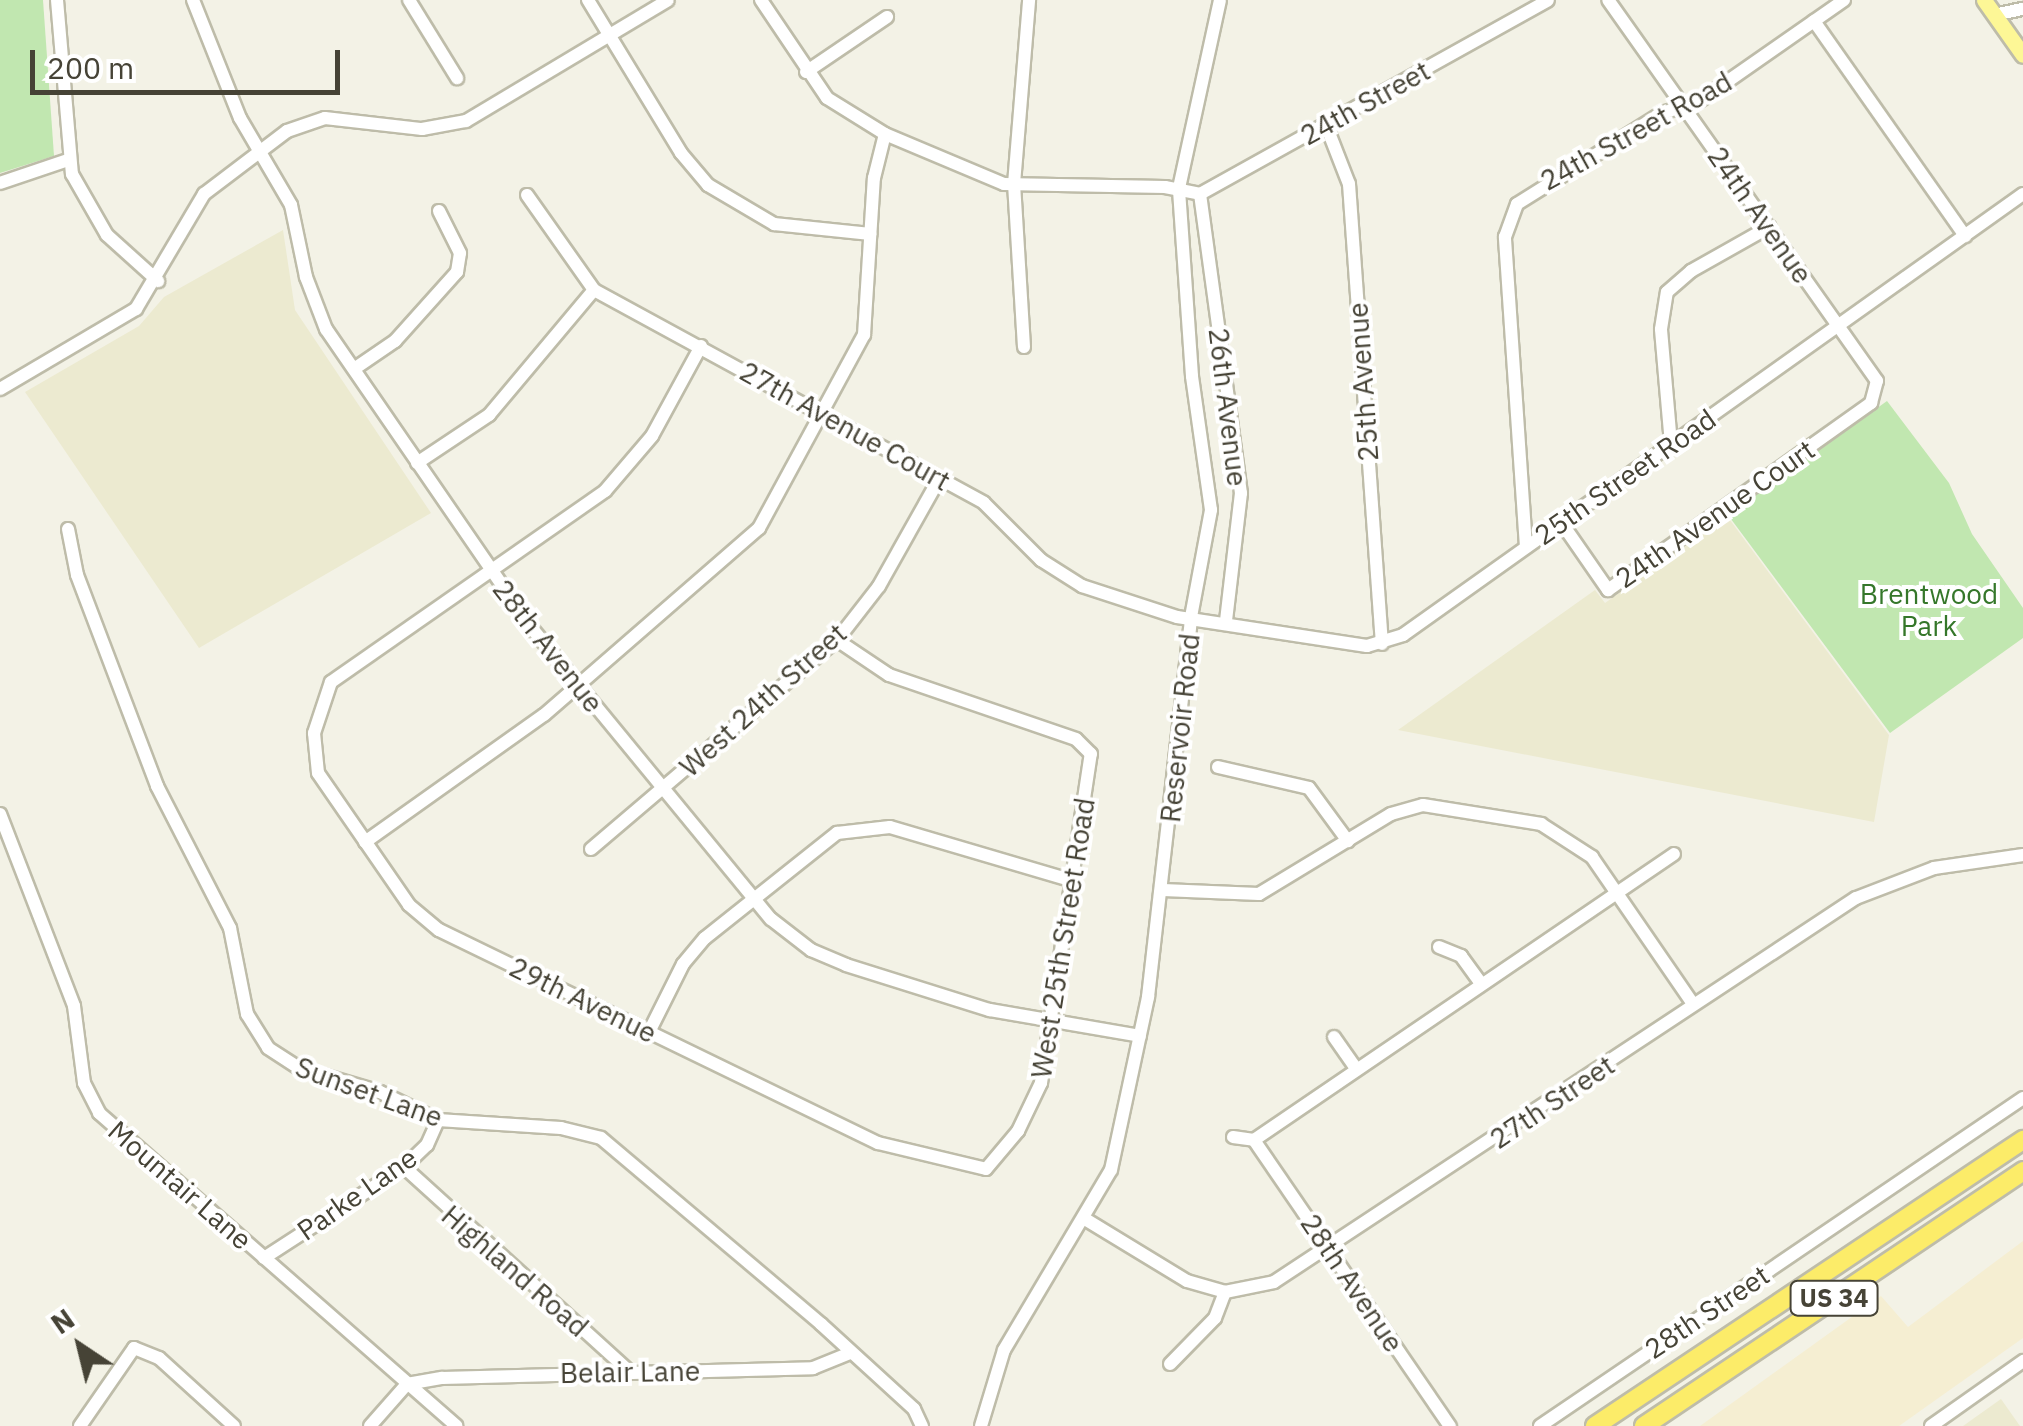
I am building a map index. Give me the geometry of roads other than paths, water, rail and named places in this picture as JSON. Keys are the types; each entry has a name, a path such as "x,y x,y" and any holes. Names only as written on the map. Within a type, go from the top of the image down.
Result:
{"highway":[{"name":"US 34","path":"1594,1426 2023,1140"},
{"name":"US 34","path":"1644,1426 2023,1171"}],"main road":[{"path":"1984,0 2023,56"}],"street":[{"path":"57,0 68,160 107,235 158,281"},
{"name":"28th Avenue","path":"194,0 228,92 291,205 314,304 354,369 491,571 578,687 753,898 792,937 830,960 964,1003 1140,1036"},
{"path":"409,0 457,78"},
{"path":"588,0 708,185 774,224 870,234"},
{"path":"0,388 122,319 158,281 204,194 261,149 313,120 422,129 466,121 668,0"},
{"path":"761,0 806,72 838,108 886,134 1014,184 1179,188 1200,194"},
{"path":"1024,347 1014,184 1029,0"},
{"name":"Reservoir Road","path":"981,1426 1004,1350 1085,1220 1111,1170 1140,1036 1163,890 1191,618 1211,492 1192,376 1179,188 1220,0"},
{"name":"24th Street","path":"1200,194 1548,0"},
{"name":"24th Avenue","path":"1608,0 1876,381"},
{"name":"24th Street Road","path":"1526,547 1506,274 1509,219 1534,189 1684,106 1844,0"},
{"path":"1994,15 2023,9"},
{"path":"806,72 887,17"},
{"path":"1814,21 1965,236"},
{"name":"25th Avenue","path":"1326,125 1349,184 1382,644"},
{"path":"365,842 578,687 740,548 774,505 864,335 870,234 886,134"},
{"path":"0,183 68,160"},
{"name":"26th Avenue","path":"1200,194 1241,493 1226,620"},
{"name":"25th Street Road","path":"1382,644 1526,547 2023,194"},
{"name":"27th Avenue Court","path":"527,195 594,290 984,504 1064,577 1191,618"},
{"path":"354,369 395,341 457,272 460,253 439,211"},
{"path":"1671,444 1661,329 1667,292 1691,271 1768,227"},
{"path":"417,462 500,404 594,290"},
{"path":"491,571 622,475 652,436 701,346"},
{"name":"24th Avenue Court","path":"1561,522 1608,590 1871,402 1876,381"},
{"name":"West 24th Street","path":"591,849 837,640 879,586 939,479"},
{"name":"Sunset Lane","path":"68,529 76,574 156,786 230,928 250,1022 268,1048 298,1068 380,1092 438,1120 561,1128 601,1138 914,1409 922,1426"},
{"name":"29th Avenue","path":"491,571 345,670 323,696 315,762 409,905 438,930 878,1143 986,1169"},
{"path":"1191,618 1226,620 1360,646 1382,644"},
{"name":"West 25th Street Road","path":"837,640 889,675 1076,739 1089,750 1074,880 1035,1103 986,1169"},
{"path":"1218,767 1308,788 1348,841"},
{"path":"1163,890 1259,894 1406,809 1474,810 1557,830 1592,857 1693,1004"},
{"name":"Mountair Lane","path":"0,814 74,1006 90,1098 110,1126 456,1426"},
{"path":"649,1032 688,957 824,840 866,826 911,832 1074,880"},
{"path":"1234,1137 1254,1140 1480,982 1674,854"},
{"name":"27th Street","path":"1085,1220 1176,1276 1225,1292 1274,1282 1330,1250 1693,1004 1890,881 2023,854"},
{"path":"1439,947 1461,956 1480,982"},
{"path":"1334,1037 1355,1068"},
{"name":"28th Street","path":"1540,1426 2023,1098"},
{"name":"Parke Lane","path":"264,1258 404,1168 427,1145 438,1120"},
{"name":"28th Avenue","path":"1254,1140 1450,1426"},
{"name":"Highland Road","path":"404,1168 630,1372"},
{"path":"1170,1364 1215,1318 1225,1292"},
{"path":"80,1426 134,1348 158,1358 234,1426"},
{"name":"Belair Lane","path":"407,1384 630,1372 812,1368 850,1354"},
{"path":"1930,1426 2023,1361"},
{"path":"370,1426 407,1384"}],"park label":[{"name":"Brentwood Park","path":"1929,610"}]}
